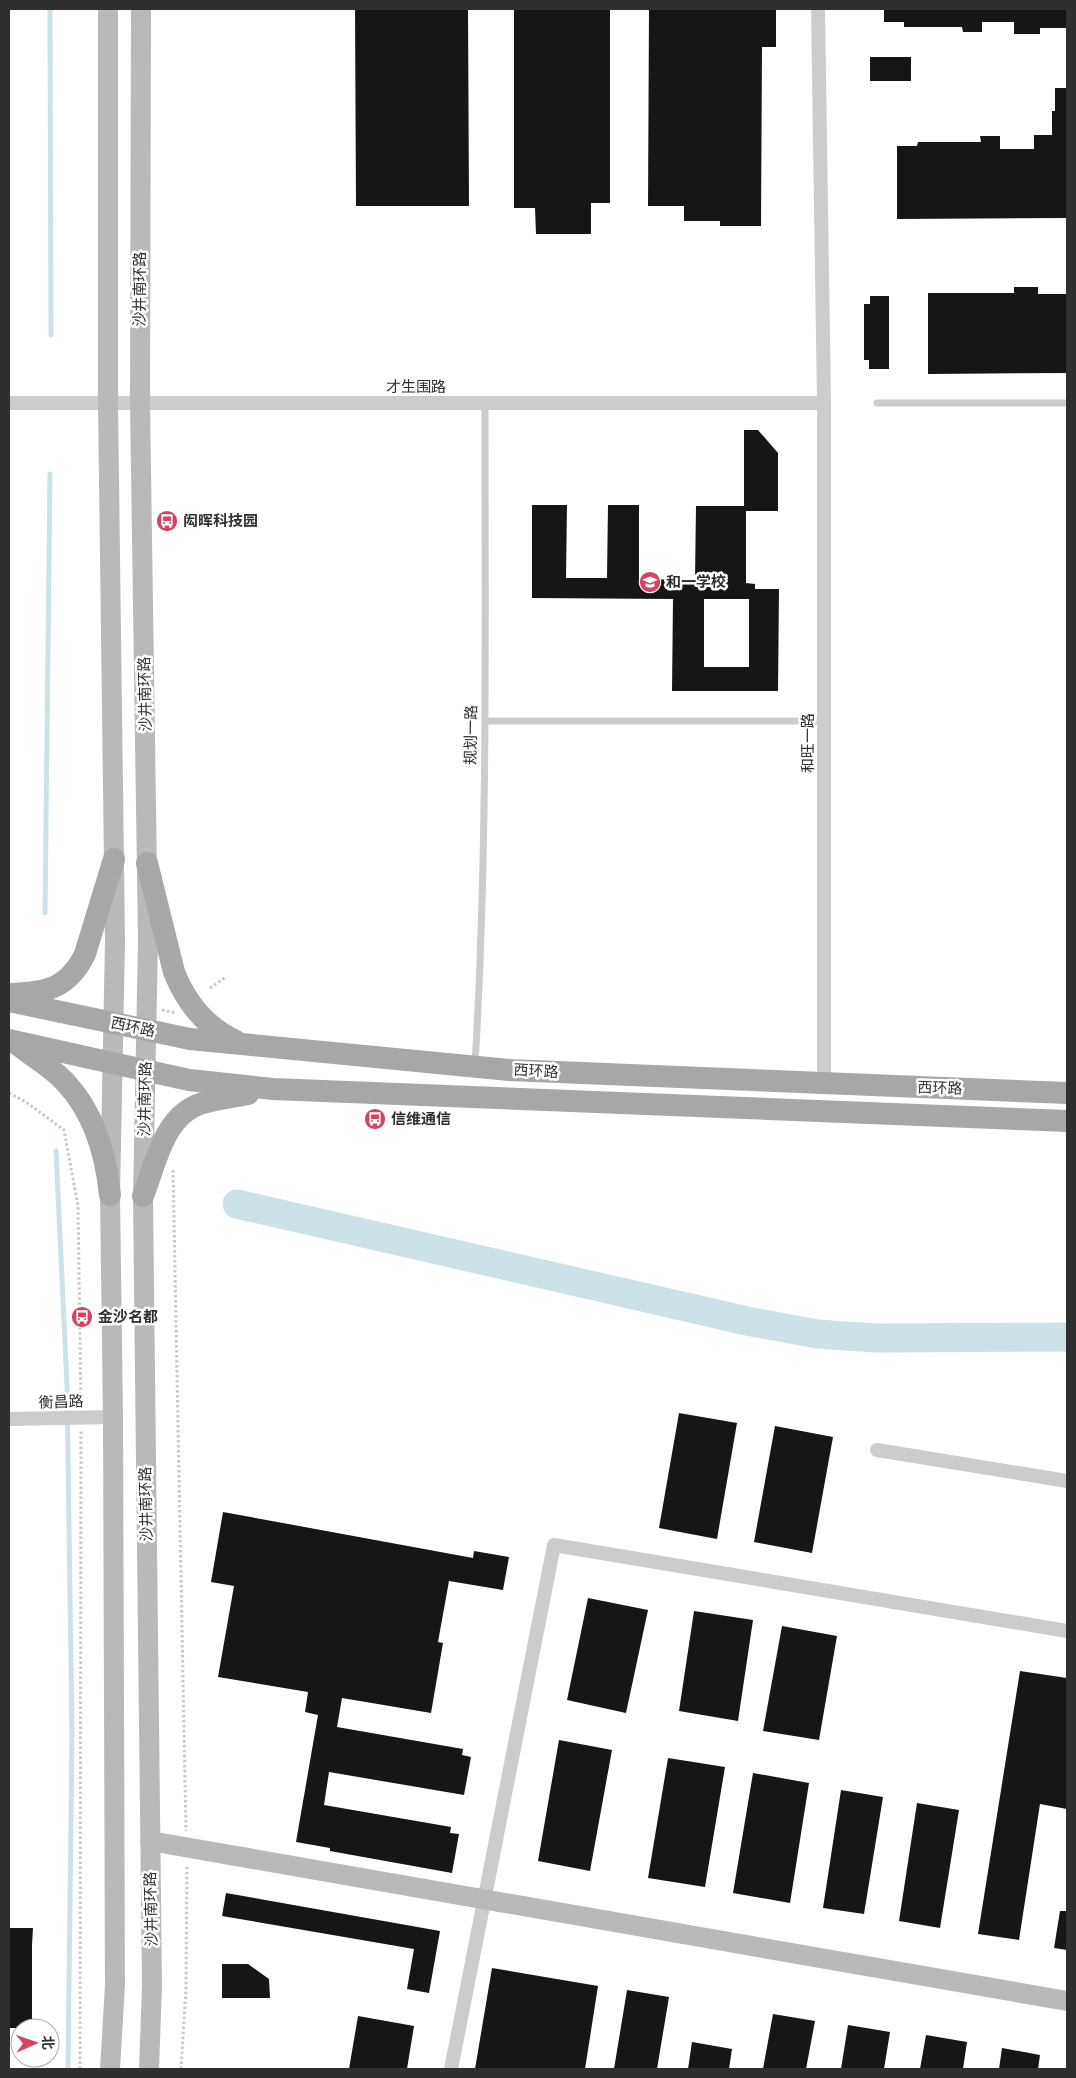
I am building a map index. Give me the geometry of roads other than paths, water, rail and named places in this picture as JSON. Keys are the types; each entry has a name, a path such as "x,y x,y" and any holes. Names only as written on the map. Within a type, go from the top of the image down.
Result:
{"main road":[{"path":"108,9 108,403 114,860 110,1195 113,1417 115,1985 110,2069"},
{"name":"沙井南环路","path":"140,9 140,403 147,863 147,1030 143,1196 152,1986 148,2069"},
{"path":"9,994 46,991 59,985 79,966 85,954 114,860"},
{"path":"147,863 174,972 187,1000 217,1031 242,1043"},
{"name":"西环路","path":"9,1001 190,1039 519,1070 1067,1093"},
{"path":"11,1040 66,1082 85,1109 105,1159 110,1195"},
{"name":"西环路","path":"11,1040 188,1080 273,1089 1067,1121"},
{"path":"143,1196 167,1133 176,1120 188,1110 201,1103 273,1089"},
{"path":"150,1841 1067,2001"}],"street":[{"name":"和旺一路","path":"818,9 824,403 824,1083"},
{"name":"才生围路","path":"9,403 824,403"},
{"name":"衡昌路","path":"9,1420 113,1417"},
{"path":"878,1450 1067,1481"},
{"path":"451,2069 554,1545 1067,1631"}],"lane":[{"name":"规划一路","path":"475,1066 479,991 486,721 484,403"},
{"path":"877,403 1067,403"},
{"path":"486,721 824,721"}],"waterway":[{"path":"50,9 51,335"},
{"path":"45,913 50,474"},
{"path":"56,1151 67,1385 72,1735 68,2069"},
{"path":"237,1204 747,1321 817,1334 876,1338 1067,1337"}],"place":[{"name":"闳晖科技园","path":"167,521"},
{"name":"和一学校","path":"650,582"},
{"name":"信维通信","path":"375,1119"},
{"name":"金沙名都","path":"82,1317"}]}
